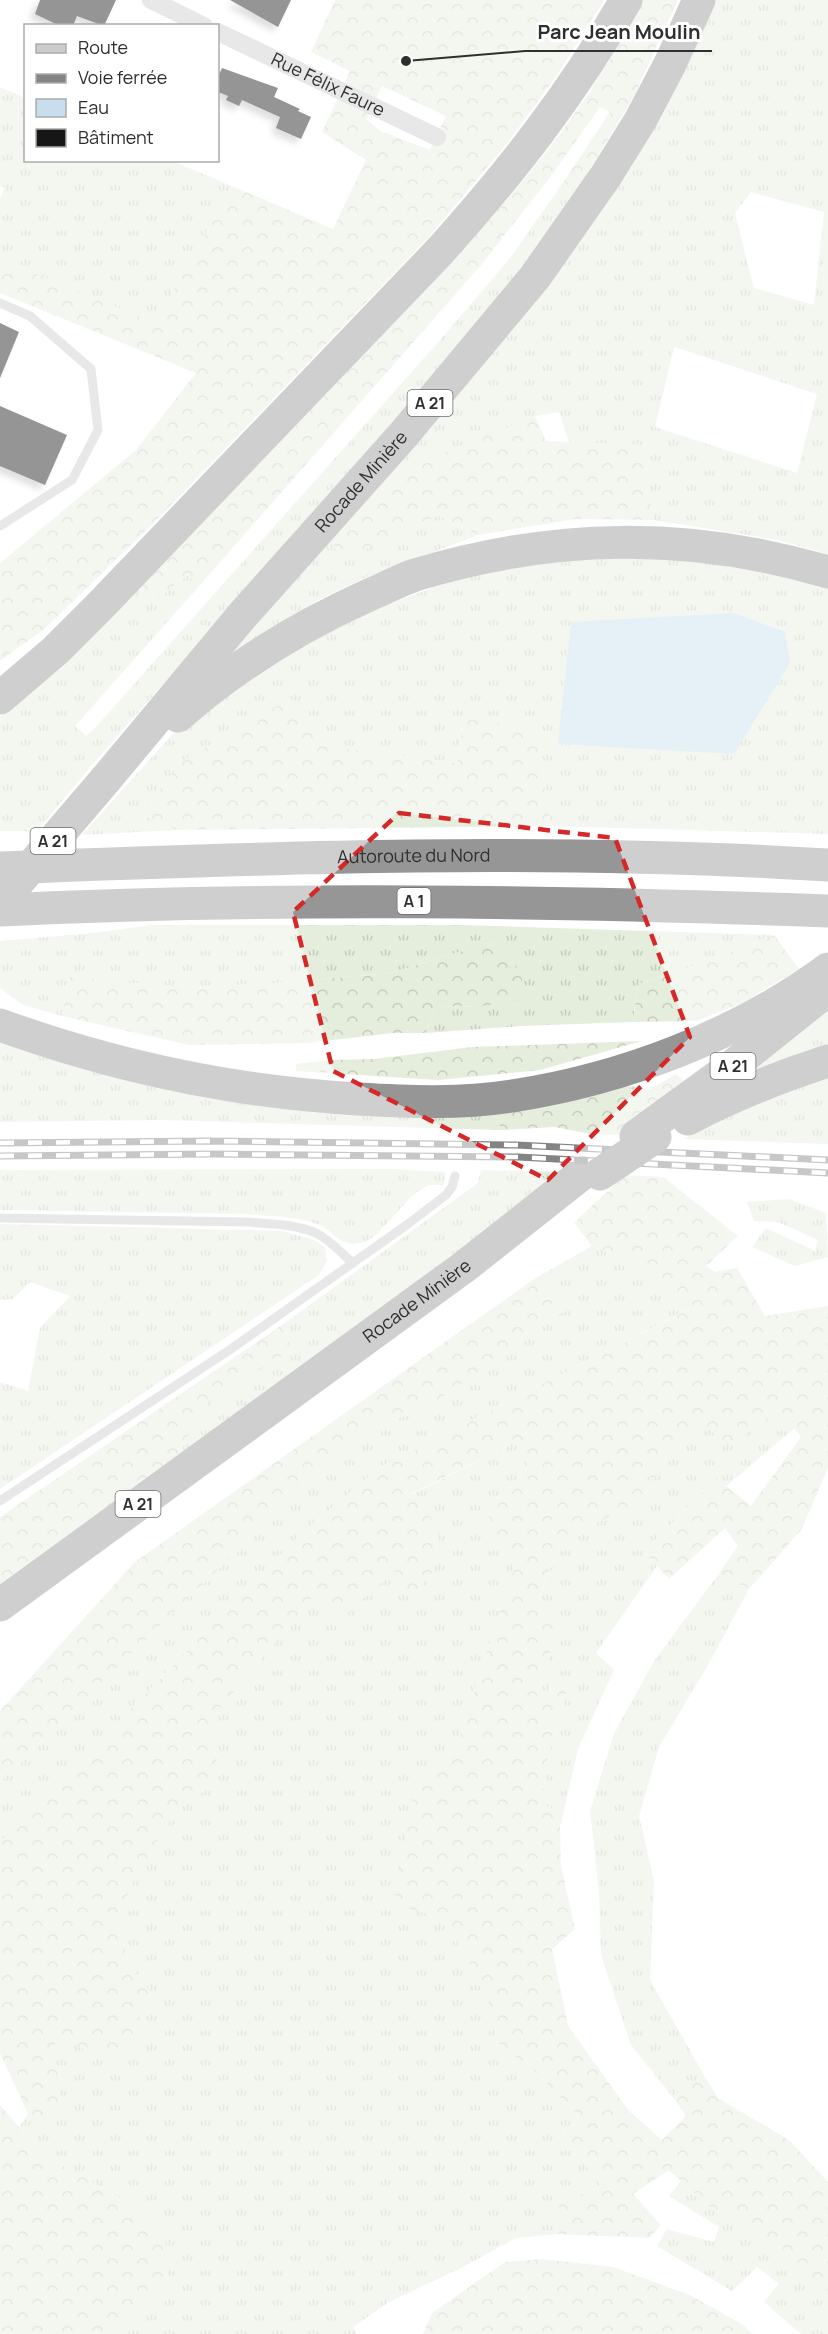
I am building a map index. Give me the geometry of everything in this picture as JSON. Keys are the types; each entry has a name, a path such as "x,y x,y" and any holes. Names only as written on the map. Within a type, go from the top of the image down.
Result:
{"highway":[{"path":"0,698 57,650 101,605 486,200 544,127 596,50 626,0"},
{"name":"Rocade Minière","path":"0,903 241,617 404,434 535,277 600,185 639,121 670,64 699,0"},
{"path":"106,779 199,698 234,671 326,615 414,576 517,550 588,542 680,543 781,558 828,572"},
{"name":"Autoroute du Nord","path":"0,868 238,858 356,856 554,856 740,860 828,866"},
{"name":"A 1","path":"0,910 134,904 445,900 828,911"},
{"path":"0,1025 131,1066 226,1086 337,1098 472,1100 561,1087 650,1061 734,1024 784,998 824,982"},
{"name":"Rocade Minière","path":"0,1605 645,1137 735,1064 824,982"},
{"path":"645,1137 780,1076 828,1061"}],"street":[{"path":"151,0 200,24"},
{"name":"Rue Félix Faure","path":"219,32 437,137"}],"lane":[{"path":"0,303 30,316 91,369 98,430 72,480 0,526"},
{"path":"0,1501 228,1351 352,1263 446,1195 452,1187 455,1176"},
{"path":"0,1218 247,1222 283,1225 318,1234 352,1263"}],"highlighted area":[{"path":"399,813 615,838 690,1037 548,1180 333,1071 293,912"}],"green space":[{"path":"335,0 604,0 559,72 509,141 428,238 153,524 43,630 0,661 0,563 136,450 196,373 0,293 0,259 155,323 232,186 333,229 366,160 322,132 350,71 311,52","holes":["382,86 446,116 430,150 378,130 367,119"]},
{"path":"643,0 678,0 633,98 571,200 556,193 610,112 600,107 551,176 481,265 200,585 187,575 158,599 137,587 351,368 516,189 588,94"},
{"path":"711,0 828,0 828,554 778,540 653,520 642,445 569,442 559,412 535,416 342,560 438,515 478,535 367,577 320,599 226,661 419,430","holes":["751,192 824,212 814,305 754,288 735,213","674,347 817,394 797,473 655,427"]},
{"path":"0,87 24,98 24,162 174,162 232,186 155,324 0,259 0,199 5,188 0,186"},
{"path":"556,193 571,200 507,289 417,396 91,766 37,831 0,831 0,717 137,587 158,599 187,575 200,585 75,726 86,736 95,728 441,339 511,257"},
{"path":"535,416 546,441 642,445 653,520 576,519 478,535 438,515 342,560 331,541 418,463"},
{"path":"682,556 828,584 828,834 551,826 536,728 463,718 457,763 322,745 139,814 176,830 82,835 178,728 230,685 341,621 465,576 524,561"},
{"path":"291,698 322,745 457,763 463,718 536,728 551,826 176,830 139,814 185,759"},
{"path":"153,925 461,925 774,935 638,984 633,1022 520,1026 426,1033 434,1007 483,1006 498,940 391,973 265,984 174,987 69,977 62,1016 23,1005 0,988 0,941"},
{"path":"774,935 799,969 740,1004 696,1021 633,1022 638,984"},
{"path":"498,940 522,978 522,999 483,1006 434,1007 426,1033 393,1033 307,1043 189,1045 62,1016 69,977 174,987 265,984 391,973"},
{"path":"828,1006 828,1052 734,1088"},
{"path":"0,1040 211,1098 271,1107 331,1112 436,1116 500,1114 500,1130 162,1120 0,1122"},
{"path":"642,1041 540,1070 438,1080 296,1071 296,1064 374,1059 472,1047"},
{"path":"676,1074 689,1086 619,1135 591,1134 555,1127 500,1130 500,1114 545,1106 626,1085 649,1090"},
{"path":"828,1074 828,1144 684,1139 734,1111"},
{"path":"395,1169 445,1172 444,1185 428,1185 413,1195 377,1234 366,1242 352,1244 340,1240 324,1227 309,1221 286,1217 243,1214 0,1210 0,1170"},
{"path":"481,1170 569,1172 175,1460 208,1402 293,1349 282,1325 478,1183"},
{"path":"625,1175 663,1177 738,1236 706,1266 715,1272 737,1268 765,1316 828,1306 828,1467 802,1529 749,1589 718,1575 738,1546 725,1528 669,1579 644,1552 716,1478 751,1506 801,1437 780,1409 730,1446 707,1427 666,1456 641,1502 562,1539 539,1598 558,1625 532,1712 538,1715 555,1676 569,1682 546,1766 542,1804 551,1808 560,1827 561,1866 575,1929 552,1949 568,2026 629,2111 662,2140 686,2116 672,2096 705,2077 718,2098 789,2140 828,2182 828,2298 790,2253 708,2206 669,2170 633,2194 661,2225 649,2238 557,2234 559,2203 601,2186 563,2132 579,2116 537,2073 495,2041 496,2018 448,1921 394,1903 414,1786 455,1750 515,1565 483,1524 528,1466 515,1442 411,1494 439,1528 434,1570 410,1599 395,1571 344,1618 313,1596 209,1722 218,1765 206,1790 176,1810 129,1888 121,1931 129,1964 150,1992 140,2017 147,2026 113,2062 56,2037 52,2061 61,2080 58,2118 28,2114 0,2053 0,1843 301,1534 379,1468 689,1309 651,1269 592,1246 574,1223"},
{"path":"789,1199 826,1213 828,1257 795,1266 752,1247 766,1228 815,1251 818,1240 778,1222 754,1221 747,1202"},
{"path":"0,1224 283,1231 314,1240 325,1247 327,1261 319,1275 0,1489 0,1382 28,1391 40,1328 70,1296 30,1282 13,1299 0,1300"},
{"path":"592,1246 651,1269 690,1308 379,1468 301,1534 0,1843 0,1782 366,1425 419,1413 566,1310 534,1279"},
{"path":"534,1279 567,1310 419,1413 366,1425 0,1782 0,1711 135,1562"},
{"path":"282,1325 293,1349 208,1402 175,1460 0,1588 0,1517"},
{"path":"780,1409 795,1428 726,1486 716,1478 645,1551 657,1566 596,1653 614,1670 578,1749 560,1827 551,1808 542,1805 546,1766 569,1682 537,1715 532,1712 558,1625 539,1599 562,1539 640,1502 666,1456 707,1427 730,1445"},
{"path":"515,1442 528,1466 483,1524 515,1565 455,1750 414,1786 448,1921 496,2018 495,2041 537,2073 579,2116 563,2132 601,2186 559,2203 557,2234 516,2238 461,2268 389,2302 353,2327 357,2334 101,2334 167,2281 127,2202 40,2152 19,2127 28,2114 58,2118 61,2080 52,2061 56,2037 140,2017 150,1992 129,1964 121,1931 129,1888 176,1810 206,1790 218,1765 209,1722 313,1596 344,1618 395,1570 410,1598 411,1495"},
{"path":"718,1575 749,1589 708,1665 659,1747 639,1816 654,1881 650,1980 705,2077 672,2096 631,2045 601,1955 599,1890 590,1811 614,1734 654,1661"},
{"path":"0,2105 40,2152 127,2202 165,2234 168,2281 101,2334 0,2334"},
{"path":"681,2181 708,2206 790,2253 828,2298 828,2334 801,2334 764,2302 779,2284 757,2267 732,2291 657,2246 667,2229 714,2242 719,2227 669,2196"},
{"path":"541,2259 613,2267 690,2295 745,2326 753,2334 423,2334 432,2313 505,2262"}],"water":[{"path":"733,613 785,632 790,663 734,754 558,744 571,622"}],"building":[{"path":"40,0 116,0 105,24 77,16 74,24 56,24 35,14"},
{"path":"230,0 291,0 278,27"},
{"path":"222,68 278,88 274,97 300,109 298,111 311,117 301,139 276,128 280,117 242,100 239,106 226,100 228,96 219,92 219,75"},
{"path":"0,323 19,332 0,378"},
{"path":"0,406 67,435 45,485 0,466"}],"railway":[{"path":"0,1143 210,1141 516,1145 828,1160"},
{"path":"0,1156 213,1154 518,1157 828,1173"}],"place":[{"name":"Parc Jean Moulin","path":"406,61"}]}
